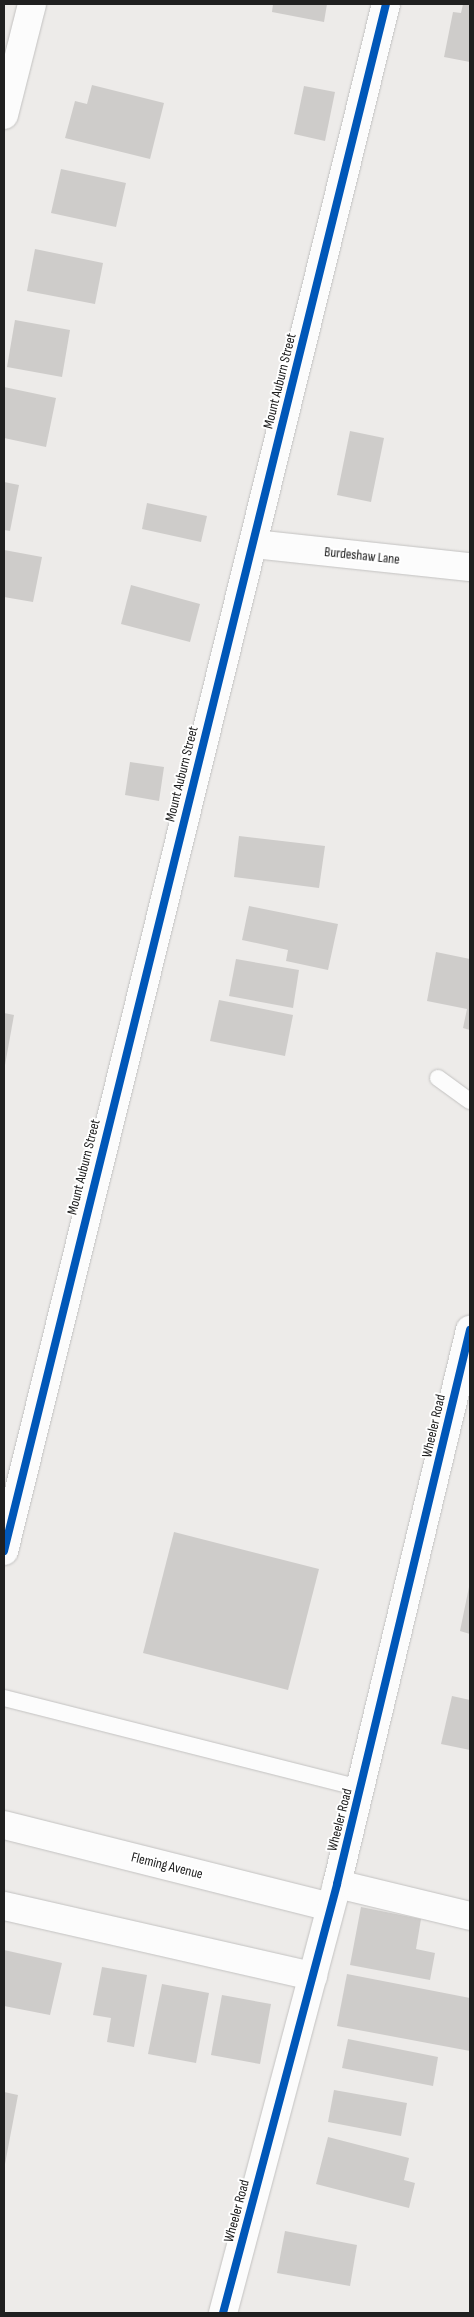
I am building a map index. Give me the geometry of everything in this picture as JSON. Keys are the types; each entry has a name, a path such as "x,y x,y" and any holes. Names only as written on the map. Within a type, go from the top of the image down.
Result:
{"street":[{"path":"4,115 32,4"},
{"name":"Mount Auburn Street","path":"4,1551 128,1036 254,544 386,4"},
{"name":"Burdeshaw Lane","path":"254,544 470,567"},
{"name":"Wheeler Road","path":"223,2313 334,1896 470,1330"},
{"name":"Fleming Avenue","path":"4,1825 334,1896 470,1916"},
{"path":"4,1906 313,1976"}],"lane":[{"path":"438,1078 470,1100"},
{"path":"4,1698 360,1788"}],"building":[{"path":"273,4 327,4 324,22 272,12"},
{"path":"463,4 470,4 470,62 444,57 453,12 461,13"},
{"path":"92,85 164,103 150,159 65,138 75,101 87,104"},
{"path":"304,86 335,92 325,141 294,134"},
{"path":"61,169 126,183 116,227 51,213"},
{"path":"35,249 103,263 95,304 27,291"},
{"path":"15,320 70,330 62,377 7,367"},
{"path":"4,387 56,398 46,447 4,438"},
{"path":"350,431 384,438 371,502 337,495"},
{"path":"4,482 19,485 10,531 4,530"},
{"path":"147,503 207,516 201,542 142,529"},
{"path":"4,550 42,557 33,602 4,597"},
{"path":"131,585 200,604 190,642 121,624"},
{"path":"130,762 164,767 159,801 125,795"},
{"path":"239,836 325,846 319,888 234,877"},
{"path":"249,906 338,924 328,970 286,961 288,950 242,940"},
{"path":"436,952 470,959 470,1030 463,1028 467,1009 427,1001"},
{"path":"236,959 299,970 293,1008 229,996"},
{"path":"219,1000 293,1015 285,1056 210,1041"},
{"path":"4,1013 14,1015 5,1065 4,1065"},
{"path":"174,1532 319,1569 288,1690 143,1653"},
{"path":"470,1587 470,1634 460,1631"},
{"path":"452,1696 470,1700 470,1750 441,1744"},
{"path":"361,1907 421,1919 416,1949 435,1953 430,1980 350,1965"},
{"path":"4,1950 62,1963 50,2015 4,2006"},
{"path":"102,1967 147,1975 134,2047 107,2042 111,2018 93,2015"},
{"path":"347,1974 470,1998 470,2051 337,2026"},
{"path":"162,1984 209,1993 196,2063 148,2054"},
{"path":"222,1995 271,2004 260,2064 211,2055"},
{"path":"348,2039 438,2057 433,2086 342,2068"},
{"path":"334,2090 407,2103 401,2136 328,2122"},
{"path":"4,2092 18,2095 5,2164 4,2164"},
{"path":"328,2137 409,2158 404,2180 415,2183 409,2208 316,2184"},
{"path":"285,2231 357,2245 350,2286 277,2273"}],"cycle path":[{"path":"4,1551 386,4"},
{"path":"223,2313 337,1884 470,1330"}]}
